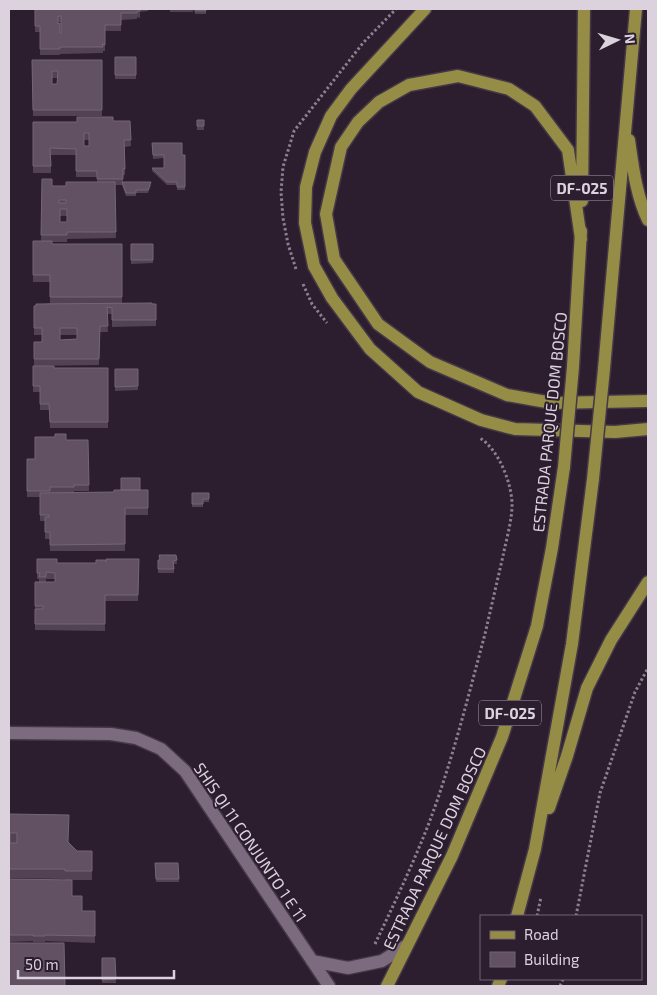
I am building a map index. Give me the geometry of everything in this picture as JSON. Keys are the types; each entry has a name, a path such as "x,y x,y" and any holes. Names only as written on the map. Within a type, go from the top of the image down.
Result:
{"main road":[{"path":"425,9 351,89 331,116 315,152 306,187 305,223 314,266 332,298 370,348 418,392 481,420 515,429 615,432 648,428"},
{"name":"ESTRADA PARQUE DOM BOSCO","path":"386,986 452,856 502,737 537,626 552,548 564,467 573,367 581,239 584,9"},
{"name":"DF-025","path":"517,915 535,848 572,644 593,479 636,9"},
{"path":"581,239 568,150 535,106 509,89 458,76 410,85 379,102 358,122 341,147 326,214 334,258 378,324 430,362 507,395 552,403 648,401"},
{"path":"626,113 632,167 642,206 648,220"},
{"path":"535,848 567,756 587,688 611,640 648,582"}],"street":[{"name":"SHIS QI 11 CONJUNTO 1 E 11","path":"9,732 111,734 136,738 161,749 185,771 329,986"},
{"path":"312,961 348,968 365,965 382,961 408,944"}],"path":[{"path":"296,270 288,244 281,192 283,167 294,131 362,43 396,9"},
{"path":"300,278 312,304 330,326"},
{"path":"365,965 402,889 429,822 459,731 490,612 508,532 512,508 510,488 502,466 493,451 475,436"},
{"path":"576,915 600,793 634,692 648,668"}],"building":[{"path":"35,9 140,9 137,13 121,13 121,25 105,25 105,45 102,44 103,47 40,49 40,26 35,26","holes":["58,16 61,16 61,33 60,33"]},
{"path":"195,9 206,9 206,11 195,11"},
{"path":"115,57 136,57 136,75 115,75"},
{"path":"32,60 102,60 102,110 33,110","holes":["52,71 58,71 57,84 52,84"]},
{"path":"77,117 113,117 113,121 130,121 131,140 124,140 125,169 123,169 123,179 97,179 97,171 76,171 76,149 50,148 51,166 33,166 33,122 77,122","holes":["84,133 89,133 89,146 84,146"]},
{"path":"197,120 204,120 204,126 197,126"},
{"path":"152,143 182,143 182,155 185,155 185,187 177,187 177,182 167,182 152,168 164,168 164,155 153,155"},
{"path":"42,179 52,179 52,186 66,186 66,182 115,182 116,232 67,232 67,235 41,235","holes":["59,200 66,200 66,203 59,203","60,209 67,209 67,222 60,222"]},
{"path":"122,182 151,182 148,190 136,190 136,193 126,193"},
{"path":"33,241 52,241 52,244 122,244 122,297 50,297 50,275 33,275"},
{"path":"131,244 153,244 153,260 131,260"},
{"path":"152,303 156,304 156,320 112,320 112,308 107,307 108,326 100,326 99,359 34,359 34,342 42,342 42,328 34,328 34,306 36,304","holes":["60,328 77,328 77,339 60,340"]},
{"path":"33,366 108,368 108,422 50,422 49,404 40,404 40,386 33,386"},
{"path":"115,369 138,369 138,386 115,387"},
{"path":"55,434 66,434 66,440 88,440 89,485 50,487 50,491 27,491 27,459 35,459 35,437 55,437"},
{"path":"121,478 140,478 140,490 121,490"},
{"path":"114,490 148,490 148,508 125,508 125,544 50,545 50,532 45,532 45,517 49,517 49,515 40,515 40,493 114,492"},
{"path":"192,493 209,493 209,499 203,499 203,504 192,504"},
{"path":"159,555 176,555 177,560 173,561 174,569 158,569"},
{"path":"37,559 57,559 57,563 96,563 96,560 105,560 106,562 106,559 139,559 138,595 105,595 105,624 35,624 35,609 43,609 43,606 35,606 35,582 55,582 55,573 46,572 46,577 39,577 40,573 37,573"},
{"path":"9,814 69,815 68,842 77,851 92,851 92,871 9,869","holes":["10,833 17,833 17,843 10,843"]},
{"path":"155,863 178,863 179,879 156,879"},
{"path":"9,879 72,880 72,896 82,896 82,911 95,911 95,936 9,935"},
{"path":"9,943 64,943 65,986 9,986"},
{"path":"102,958 115,958 116,979 102,980"}]}
